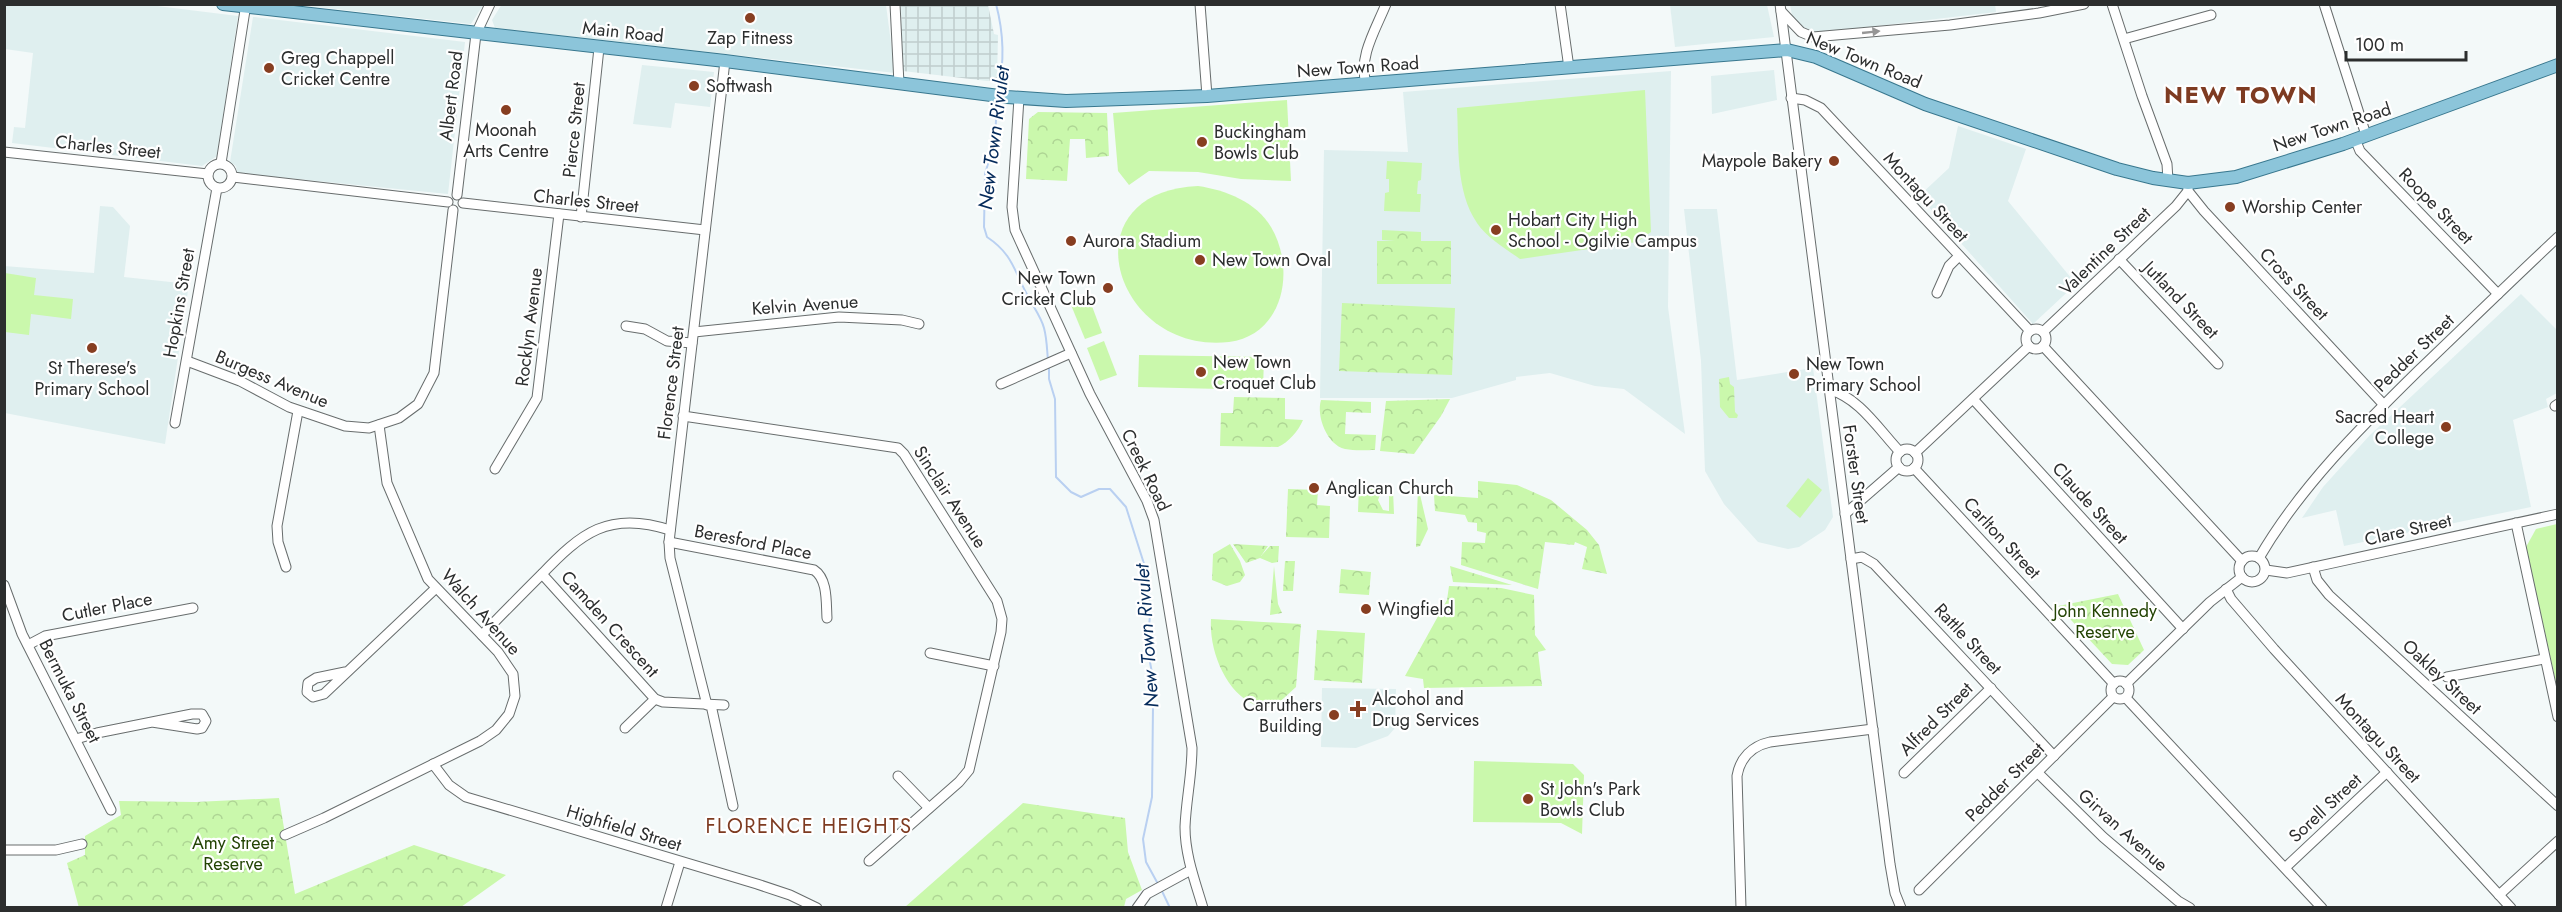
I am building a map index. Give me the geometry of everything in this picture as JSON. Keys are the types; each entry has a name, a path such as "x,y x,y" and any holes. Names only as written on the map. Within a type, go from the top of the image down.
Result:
{"main road":[{"name":"Main Road","path":"223,4 725,61 1013,98"},
{"name":"New Town Road","path":"1013,98 1099,101 1207,96 1787,50 1816,57 1925,104 2132,174 2188,187 2236,177 2361,137 2558,65"}],"street":[{"name":"Albert Road","path":"460,199 476,34 490,4"},
{"path":"895,4 899,84"},
{"path":"1200,4 1207,96"},
{"path":"1366,83 1363,72 1365,56 1386,4"},
{"path":"1560,4 1569,68"},
{"path":"1781,8 1801,32 1813,37 2028,15 2084,4"},
{"path":"2112,4 2167,164 2168,181"},
{"name":"Roope Street","path":"2324,4 2361,137 2360,151 2498,294"},
{"path":"221,163 246,6"},
{"name":"Forster Street","path":"1781,8 1896,906"},
{"path":"2124,39 2211,15"},
{"name":"Pierce Street","path":"581,217 599,48"},
{"name":"Florence Street","path":"725,61 669,542 670,558 734,806"},
{"name":"Creek Road","path":"1013,98 1013,221 1022,247 1071,353 1100,414 1147,501 1154,520 1192,748 1185,826 1191,870 1203,908"},
{"name":"Montagu Street","path":"1791,98 1805,100 1821,108 2030,332"},
{"name":"Charles Street","path":"4,152 208,174"},
{"path":"221,163 231,169 233,177 226,187 218,188 209,181 208,174 214,165 221,163"},
{"path":"233,177 460,209 460,199 450,197 451,206"},
{"name":"Cross Street","path":"2188,187 2204,211 2384,405"},
{"name":"Valentine Street","path":"2043,332 2176,206 2188,187"},
{"name":"Hopkins Street","path":"175,423 218,188"},
{"name":"Charles Street","path":"460,199 581,217 705,230"},
{"name":"Burgess Avenue","path":"186,361 240,381 298,411 354,428 379,425 399,418 412,409 424,396 432,380 451,206"},
{"name":"Rocklyn Avenue","path":"495,469 537,398 559,214"},
{"name":"Pedder Street","path":"2259,558 2273,535 2318,478 2384,405 2558,237"},
{"path":"1937,293 1949,266 1959,256"},
{"name":"Jutland Street","path":"2119,259 2218,364"},
{"name":"Kelvin Avenue","path":"694,332 839,317 902,320 919,324"},
{"path":"626,326 645,329 667,340 692,343"},
{"path":"2038,329 2043,332 2046,341 2043,346 2034,349 2029,346 2026,339 2030,332 2038,329"},
{"path":"1915,453 2029,346"},
{"path":"2043,346 2242,561"},
{"path":"1001,384 1071,353"},
{"path":"1829,390 1850,400 1900,452"},
{"name":"Claude Street","path":"1973,399 2183,629"},
{"path":"286,567 278,542 277,526 298,411"},
{"name":"Sinclair Avenue","path":"683,416 891,446 901,451 997,601 1002,626 972,763 959,782 869,861"},
{"name":"Walch Avenue","path":"285,835 324,818 491,734 511,709 515,688 513,675 504,659 436,588 426,574 387,483 379,425"},
{"path":"1909,449 1915,453 1917,462 1914,468 1904,470 1899,467 1896,461 1900,452 1909,449"},
{"path":"1845,514 1856,507 1899,467"},
{"name":"Carlton Street","path":"1914,468 2114,684"},
{"name":"Clare Street","path":"2266,570 2287,573 2558,514"},
{"path":"482,635 574,542 600,529 634,522 670,530"},
{"path":"2516,523 2558,717"},
{"name":"Beresford Place","path":"669,542 814,570 820,574 823,582 827,618"},
{"name":"Rattle Street","path":"1851,559 1862,557 1874,564 2054,756"},
{"path":"2248,557 2259,558 2266,570 2263,578 2256,582 2248,582 2242,577 2239,569 2242,561 2248,557"},
{"name":"Oakley Street","path":"2313,567 2317,580 2329,595 2558,806"},
{"name":"Camden Crescent","path":"542,574 655,699 663,702 723,705"},
{"path":"2126,684 2226,589 2242,577"},
{"name":"Bermuka Street","path":"4,585 28,645 111,810"},
{"path":"345,672 436,588"},
{"name":"Montagu Street","path":"2226,589 2231,599 2274,648 2511,908"},
{"name":"Cutler Place","path":"28,645 45,636 193,608"},
{"path":"930,652 994,666"},
{"path":"2447,677 2544,659"},
{"path":"2119,681 2126,684 2130,691 2126,698 2118,700 2113,697 2111,690 2114,684 2119,681"},
{"name":"Alfred Street","path":"1904,774 1991,688"},
{"name":"Pedder Street","path":"1919,890 2113,697"},
{"path":"2126,698 2322,908"},
{"path":"626,728 655,699"},
{"path":"76,739 97,732 197,713 202,714 206,721 202,728 197,729 152,722"},
{"path":"1741,908 1737,776 1745,757 1763,744 1873,729"},
{"name":"Highfield Street","path":"433,764 449,785 466,797 790,895 816,908"},
{"name":"Sorell Street","path":"2286,867 2387,772"},
{"name":"Girvan Avenue","path":"2038,773 2103,837 2178,901 2190,908"},
{"path":"898,776 929,808"},
{"path":"2499,895 2558,841"},
{"path":"4,850 56,850 82,844"},
{"path":"666,908 680,861"},
{"path":"1137,908 1147,894 1191,870"}],"shaded area":[{"path":"483,4 471,24 299,5"},
{"path":"502,4 886,5 895,73 495,28 492,20"},
{"path":"1995,4 1996,12 1817,33 1803,29 1793,20 1790,5"},
{"path":"5,5 149,5 238,16 217,156 202,166 12,143 14,127 25,128 33,53 5,49"},
{"path":"901,5 988,5 994,34 998,35 997,80 987,81 903,71"},
{"path":"1670,5 1767,5 1774,37 1675,47"},
{"path":"253,17 465,42 448,194 237,173 236,166 230,162"},
{"path":"642,65 714,72 710,107 675,103 671,128 633,124"},
{"path":"1774,70 1777,100 1712,114 1711,76"},
{"name":"Hobart City High School - Ogilvie Campus","path":"1671,71 1668,307 1685,434 1624,389 1595,386 1550,373 1516,377 1516,380 1452,398 1320,398 1324,150 1408,152 1403,92"},
{"path":"1958,126 2026,149 2008,201 2076,284 2033,324 1919,196 1949,168"},
{"name":"St Therese's Primary School","path":"100,206 113,207 130,226 124,277 189,284 165,444 5,413 4,266 94,273"},
{"name":"New Town Primary School","path":"1684,209 1717,209 1737,380 1813,368 1833,517 1825,530 1799,547 1788,549 1758,542 1724,504 1705,471 1701,361"},
{"name":"Sacred Heart College","path":"2521,294 2558,331 2557,393 2546,399 2548,407 2513,420 2531,507 2344,546 2336,510 2302,518 2323,487 2370,435"},
{"name":"Alcohol and Drug Services","path":"1322,688 1396,689 1395,728 1388,736 1356,748 1321,747"}],"green space":[{"path":"1645,90 1651,232 1637,242 1520,259 1486,234 1477,223 1465,197 1459,167 1457,108"},
{"name":"Buckingham Bowls Club","path":"1287,100 1291,181 1241,179 1198,172 1149,171 1129,185 1118,171 1113,113"},
{"path":"1038,112 1107,113 1109,156 1086,158 1085,139 1070,139 1067,181 1026,179 1029,119"},
{"path":"1387,161 1422,163 1417,194 1421,194 1420,212 1384,211 1385,193 1389,192 1389,179 1386,179"},
{"name":"New Town Oval","path":"1198,186 1229,194 1249,204 1265,218 1279,244 1283,262 1280,298 1273,314 1262,327 1248,337 1229,342 1189,339 1157,324 1134,300 1121,271 1119,241 1131,215 1156,195"},
{"path":"1382,230 1421,232 1421,241 1451,241 1451,284 1377,284 1377,241 1395,241 1382,240"},
{"path":"5,273 36,278 34,295 73,299 71,319 31,314 29,335 5,332"},
{"path":"1089,298 1102,333 1085,339 1071,305"},
{"path":"1342,303 1455,308 1452,375 1339,371"},
{"path":"1104,341 1117,375 1100,381 1087,348"},
{"name":"New Town Croquet Club","path":"1139,355 1264,357 1263,390 1138,387"},
{"path":"1729,377 1730,384 1734,387 1737,418 1729,418 1720,407 1719,379"},
{"path":"1234,397 1285,398 1285,419 1303,420 1293,436 1278,447 1220,446 1221,413 1233,413"},
{"path":"1450,399 1414,454 1380,451 1386,401"},
{"path":"1321,400 1371,402 1371,413 1346,412 1345,434 1376,435 1375,450 1345,449 1333,442 1324,429 1320,414"},
{"path":"1808,478 1822,490 1800,518 1786,506"},
{"path":"1478,481 1517,485 1551,500 1587,530 1599,545 1607,574 1582,569 1587,547 1575,542 1574,545 1545,542 1538,589 1461,565 1462,542 1485,543 1486,533 1477,531 1477,523 1468,522 1465,515 1435,511 1434,495 1478,498"},
{"path":"1359,486 1383,487 1378,500 1383,510 1389,511 1389,491 1393,490 1394,514 1358,512"},
{"path":"1418,486 1428,529 1420,546 1416,547"},
{"path":"1288,489 1318,490 1317,505 1330,506 1329,538 1286,537"},
{"path":"2558,524 2557,687 2526,547 2536,529"},
{"path":"1230,544 1245,575 1240,582 1227,586 1212,580 1213,554"},
{"path":"1233,544 1268,546 1261,556 1270,546 1279,546 1278,562 1272,563 1260,558 1246,563"},
{"path":"1285,561 1295,561 1293,591 1283,591"},
{"path":"1274,566 1278,604 1282,613 1270,615"},
{"path":"1450,566 1512,585 1453,582"},
{"path":"1341,569 1371,572 1369,595 1339,593"},
{"path":"1449,586 1501,588 1534,595 1535,635 1546,650 1538,652 1542,686 1424,688 1423,679 1405,676 1447,600"},
{"name":"John Kennedy Reserve","path":"2118,594 2144,650 2128,665 2112,664 2058,606"},
{"path":"1211,619 1301,624 1296,687 1274,707 1259,707 1244,699 1227,680 1221,669 1213,644"},
{"path":"1317,630 1365,633 1362,683 1314,680"},
{"name":"St John's Park Bowls Club","path":"1474,761 1573,764 1584,775 1582,834 1561,823 1473,822"},
{"name":"Amy Street Reserve","path":"279,798 295,894 414,845 506,875 461,907 79,908 67,863 85,855 85,836 121,815 119,801 196,802"},
{"path":"1023,803 1125,818 1128,852 1142,890 1126,899 1124,907 905,907"}],"waterway":[{"name":"New Town Rivulet","path":"996,4 1003,48 998,91"},
{"name":"New Town Rivulet","path":"997,100 995,140 985,174 984,227 987,237 1008,257 1041,320 1046,336 1048,361"},
{"name":"New Town Rivulet","path":"1049,367 1049,379 1055,399 1056,477 1071,492 1081,497 1099,489 1110,489 1126,507 1146,570 1150,616 1147,646 1152,673 1153,706 1152,797 1143,839 1146,862 1158,884"},
{"name":"New Town Rivulet","path":"1161,889 1170,908"}],"place":[{"name":"Zap Fitness","path":"750,18"},
{"name":"Greg Chappell Cricket Centre","path":"269,68"},
{"name":"Softwash","path":"694,86"},
{"name":"Moonah Arts Centre","path":"506,110"},
{"name":"Buckingham Bowls Club","path":"1202,142"},
{"name":"Maypole Bakery","path":"1834,161"},
{"name":"Worship Center","path":"2230,207"},
{"name":"Hobart City High School - Ogilvie Campus","path":"1496,230"},
{"name":"Aurora Stadium","path":"1071,241"},
{"name":"New Town Oval","path":"1200,260"},
{"name":"New Town Cricket Club","path":"1108,288"},
{"name":"St Therese's Primary School","path":"92,348"},
{"name":"New Town Croquet Club","path":"1201,372"},
{"name":"New Town Primary School","path":"1794,374"},
{"name":"Sacred Heart College","path":"2446,427"},
{"name":"Anglican Church","path":"1314,488"},
{"name":"Wingfield","path":"1366,609"},
{"name":"Alcohol and Drug Services","path":"1358,709"},
{"name":"Carruthers Building","path":"1334,715"},
{"name":"St John's Park Bowls Club","path":"1528,799"}],"district":[{"name":"NEW TOWN","path":"2241,94"},
{"name":"FLORENCE HEIGHTS","path":"809,826"}]}
